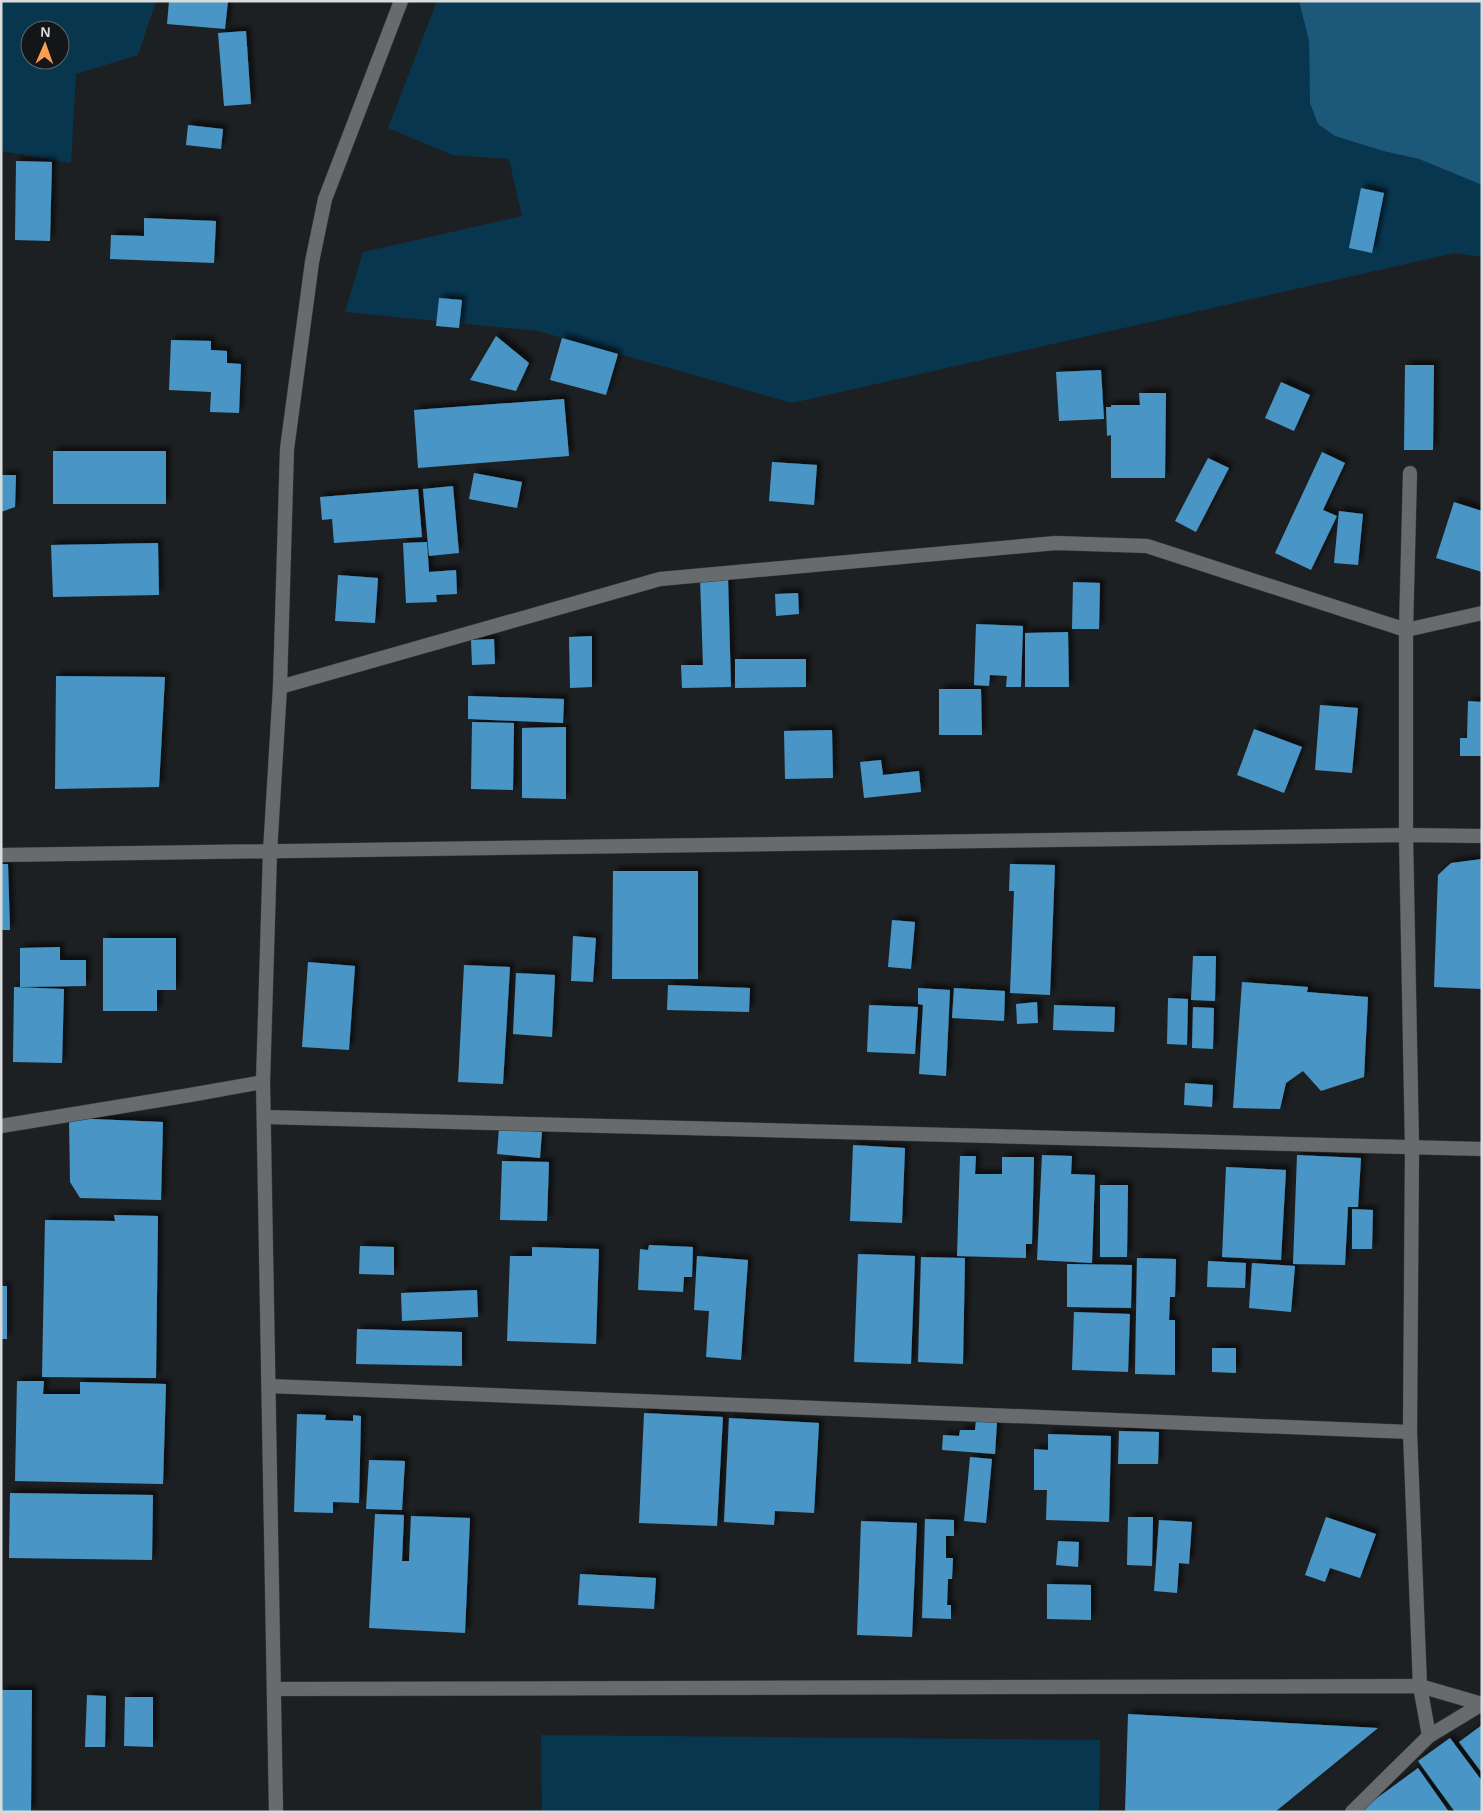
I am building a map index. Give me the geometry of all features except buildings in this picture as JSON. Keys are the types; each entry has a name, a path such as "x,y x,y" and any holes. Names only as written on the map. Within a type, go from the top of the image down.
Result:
{"street":[{"path":"276,1812 263,1082 270,852 280,687 287,449 312,262 325,199 400,1"},
{"path":"1410,473 1406,630 1406,835 1412,1146 1410,1432 1420,1686 1429,1736"},
{"path":"280,687 660,579 1056,543 1147,546 1406,630 1482,613"},
{"path":"1,855 1406,835 1482,836"},
{"path":"1,1126 263,1082"},
{"path":"265,1117 1482,1149"},
{"path":"269,1386 1410,1432"},
{"path":"274,1689 1420,1686 1482,1704"},
{"path":"1352,1812 1429,1736 1482,1704"}],"shaded area":[{"path":"1,1 156,1 138,55 76,74 71,163 1,151"},
{"path":"437,1 1299,1 1309,41 1309,78 1336,136 1383,151 1419,159 1482,185 1482,257 1455,253 792,403 538,331 345,312 363,252 522,216 509,159 452,155 388,128"},
{"path":"1299,1 1482,1 1482,185 1419,159 1383,151 1335,136 1318,124 1310,103 1309,41"},
{"path":"541,1735 1100,1740 1099,1812 542,1812"}]}
